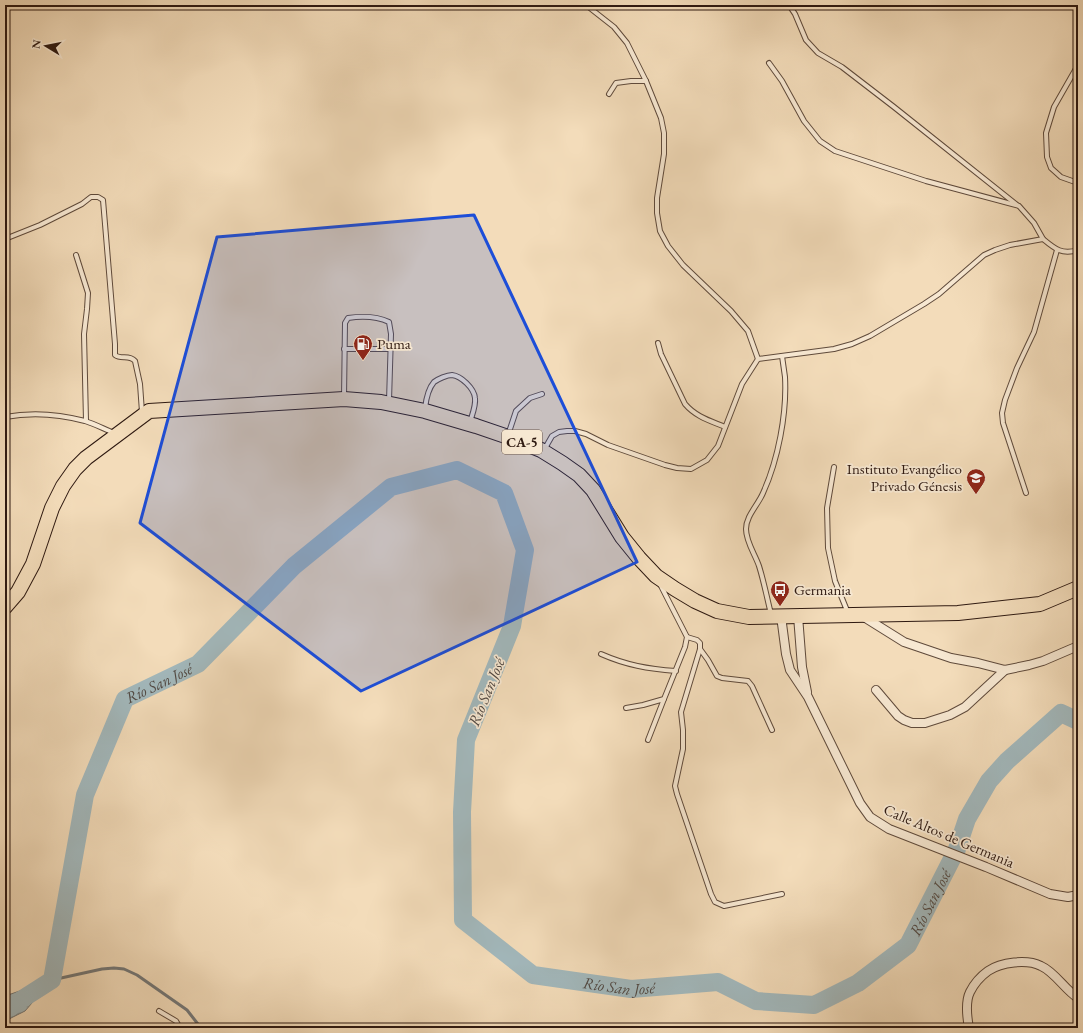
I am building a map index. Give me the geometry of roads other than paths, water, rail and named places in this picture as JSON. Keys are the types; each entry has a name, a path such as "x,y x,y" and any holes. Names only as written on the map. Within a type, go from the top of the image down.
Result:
{"highway":[{"name":"CA-5","path":"5,607 18,592 33,564 52,508 63,486 75,469 86,458 149,412 344,399 380,402 425,411 508,437 544,452 579,475 593,490 622,537 656,576 695,601 717,611 749,617 958,613 1040,604 1078,588"}],"street":[{"path":"855,615 904,642 951,658 1005,670 1043,661 1078,646"},
{"name":"Calle Altos de Germania","path":"776,616 790,670 808,697 860,803 870,817 889,829 1050,894 1068,897 1078,895"},
{"name":"Calle Altos de Germania","path":"798,616 802,672 808,697"},
{"path":"876,690 898,716 912,723 925,723 950,715 965,707 1005,670"},
{"path":"969,1028 967,1018 969,993 988,970 1008,963 1024,962 1042,966 1078,998"}],"lane":[{"path":"586,5 614,27 627,44 646,80 661,118 664,133 664,154 657,198 657,213 660,231 668,246 683,265 731,311 748,331 758,359"},
{"path":"790,5 806,40 818,54 842,67 1019,206 1034,223 1043,239 1057,250 1061,252 1072,252 1078,250"},
{"path":"769,63 782,81 804,121 820,141 835,151 926,181 1019,206"},
{"path":"1078,65 1054,107 1046,133 1047,157 1051,168 1061,177 1078,183"},
{"path":"609,94 616,83 646,80"},
{"path":"5,239 40,225 82,204 91,197 98,197 103,200 115,355 118,358 133,358 135,361 140,384 143,416"},
{"path":"758,359 834,349 852,344 870,336 939,294 984,255 1010,245 1043,239"},
{"path":"1026,493 1003,423 1002,412 1017,368 1034,332 1057,250"},
{"path":"76,254 88,293 84,334 86,421"},
{"path":"344,399 345,323 348,318 380,318 389,322 391,334 389,404"},
{"path":"658,343 661,354 685,404 691,411 725,427"},
{"path":"344,349 391,349"},
{"path":"776,616 747,535 746,527 748,520 763,494 780,438 784,408 785,377 782,356"},
{"path":"544,452 552,436 559,432 575,431 586,434 608,445 665,465 691,469 707,460 718,446 742,384 758,359"},
{"path":"425,411 427,395 434,382 451,375 462,380 472,388 475,398 470,424"},
{"path":"508,437 516,411 530,398 542,394"},
{"path":"5,417 50,414 86,421 118,434"},
{"path":"834,467 827,508 828,548 836,581 855,615"},
{"path":"648,740 676,672 686,637 656,576"},
{"path":"686,637 697,640 700,643 700,649 681,712 683,749 675,786 711,894 715,902 724,906 782,894"},
{"path":"700,649 717,676 748,681 752,686 772,730"},
{"path":"601,654 616,661 633,666 651,670 676,672"},
{"path":"626,708 664,699"},
{"path":"159,1011 176,1021 180,1028"}],"water":[{"path":"52,980 25,1011 5,1021 5,996"}],"waterway":[{"name":"Río San José","path":"5,1010 52,980 85,795 125,699 198,664 294,566 391,487 457,470 504,493 525,550 512,626 466,740 462,812 463,920 533,975 631,989 718,982 756,1001 814,1005 858,983 908,945 957,849 967,819 989,781 1007,761 1061,713 1078,721"},
{"path":"52,980 102,969 124,969 137,975 187,1010 201,1028"}],"place":[{"name":"Puma","path":"363,361"},
{"name":"Instituto Evangélico Privado Génesis","path":"976,495"},
{"name":"Germania","path":"780,607"}]}
